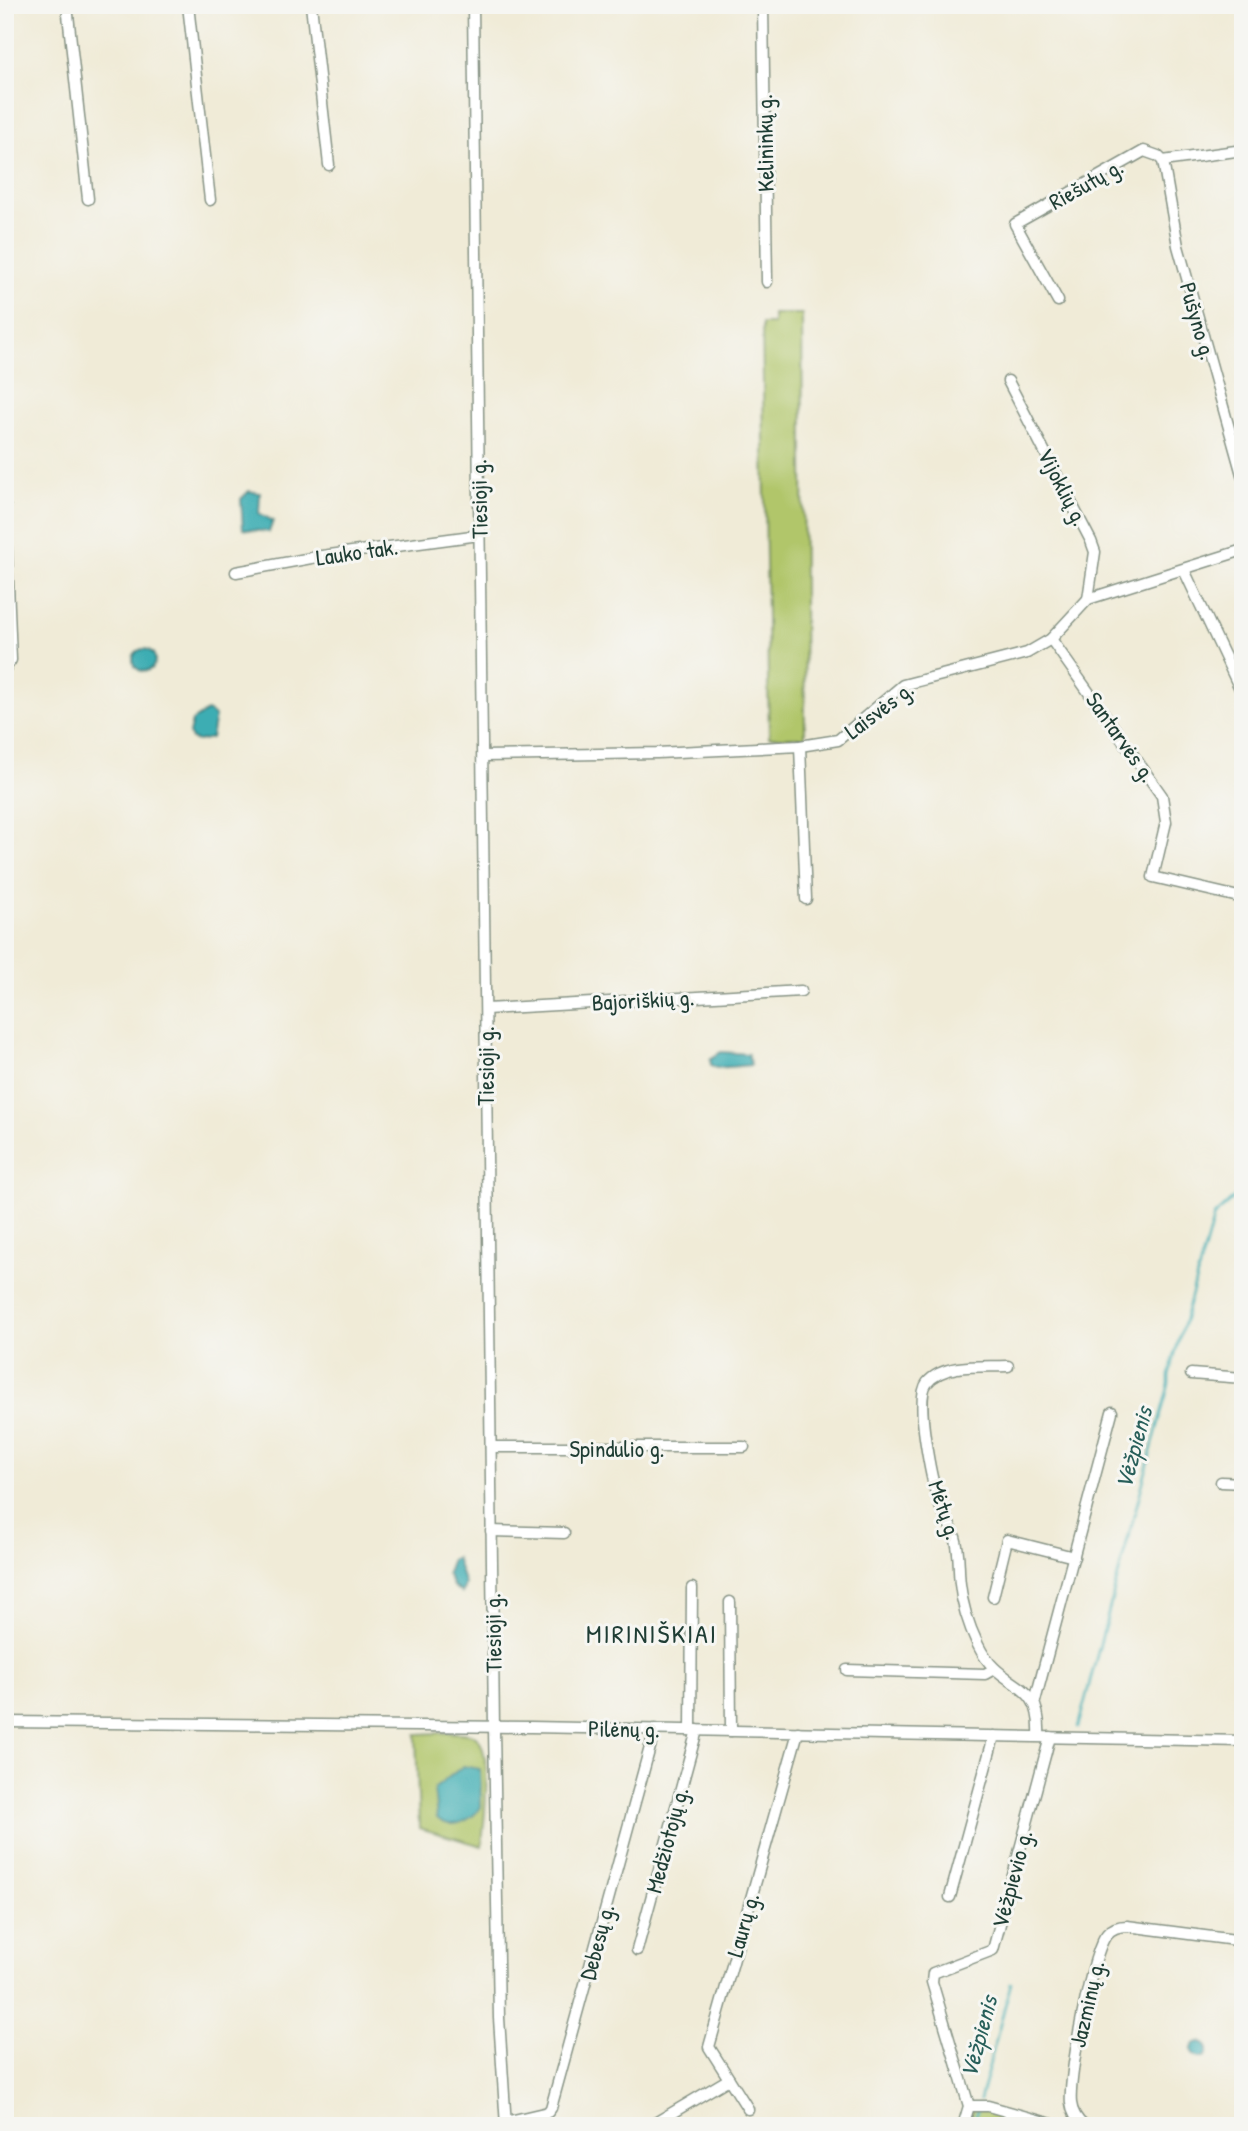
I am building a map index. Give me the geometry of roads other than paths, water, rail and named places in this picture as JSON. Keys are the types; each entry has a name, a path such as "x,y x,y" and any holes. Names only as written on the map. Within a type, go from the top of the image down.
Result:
{"street":[{"path":"67,5 88,199"},
{"path":"188,5 210,200"},
{"path":"311,5 330,165"},
{"name":"Tiesioji g.","path":"473,5 494,1728 499,2018 506,2124"},
{"name":"Kelininkų g.","path":"763,5 767,282"},
{"name":"Riešutų g.","path":"1058,301 1015,224 1144,151 1163,161 1243,150"},
{"name":"Pušyno g.","path":"1163,161 1178,246 1243,478"},
{"name":"Vijoklių g.","path":"1008,381 1091,541 1095,552 1088,599"},
{"path":"5,506 8,665"},
{"name":"Lauko tak.","path":"236,572 322,556 479,535"},
{"path":"1088,599 1243,550"},
{"path":"1184,570 1242,692"},
{"name":"Laisvės g.","path":"483,756 825,743 847,735 893,693 916,680 1010,660 1051,639 1088,599"},
{"name":"Santarvės g.","path":"1051,639 1162,796 1166,822 1153,877 1243,898"},
{"path":"800,746 806,899"},
{"name":"Bajoriškių g.","path":"486,1009 801,991"},
{"name":"Mėtų g.","path":"1008,1366 961,1368 940,1373 926,1384 921,1405 939,1502 959,1552 960,1585 966,1616 993,1669 1035,1701"},
{"path":"1191,1374 1243,1378"},
{"path":"1044,1736 1035,1701 1112,1412"},
{"name":"Spindulio g.","path":"491,1447 650,1450 744,1447"},
{"path":"1221,1482 1243,1483"},
{"path":"491,1531 565,1533"},
{"path":"993,1597 1007,1540 1074,1557"},
{"name":"Medžiotojų g.","path":"637,1950 694,1730 692,1588"},
{"path":"730,1602 732,1731"},
{"path":"847,1670 985,1674 993,1669"},
{"name":"Pilėnų g.","path":"5,1722 655,1729 1243,1741"},
{"name":"Debesų g.","path":"506,2124 548,2112 551,2108 655,1729"},
{"name":"Laurų g.","path":"748,2109 709,2047 798,1732"},
{"path":"950,1897 994,1736"},
{"name":"Vėžpievio g.","path":"968,2106 932,1982 933,1973 940,1968 989,1954 993,1950 1044,1736"},
{"name":"Jazminų g.","path":"1081,2125 1071,2106 1071,2076 1097,1954 1107,1934 1119,1926 1127,1926 1243,1941"},
{"path":"650,2126 729,2079"},
{"path":"964,2126 968,2106 988,2106 1059,2126"}],"water":[{"path":"249,491 260,493 259,513 273,521 269,532 243,529 241,499"},
{"path":"144,649 152,652 155,660 152,668 144,671 136,668 133,660 136,652"},
{"path":"207,711 215,716 211,738 198,741 191,739 189,734 192,721"},
{"path":"721,1052 748,1054 751,1065 716,1068 711,1065 710,1059"},
{"path":"456,1558 465,1584 462,1593 453,1586 447,1573 452,1559"},
{"path":"463,1766 480,1769 481,1807 461,1823 448,1824 437,1818 434,1789"},
{"path":"1200,2042 1206,2044 1206,2056 1200,2058 1194,2056 1192,2050 1194,2044"}],"waterway":[{"name":"Vėžpienis","path":"1078,1727 1169,1384 1169,1375 1214,1216 1243,1189"},
{"name":"Vėžpienis","path":"980,2100 1011,1983"},
{"name":"Vėžpienis","path":"973,2126 978,2109"}],"district":[{"name":"MIRINIŠKIAI","path":"652,1634"}]}
